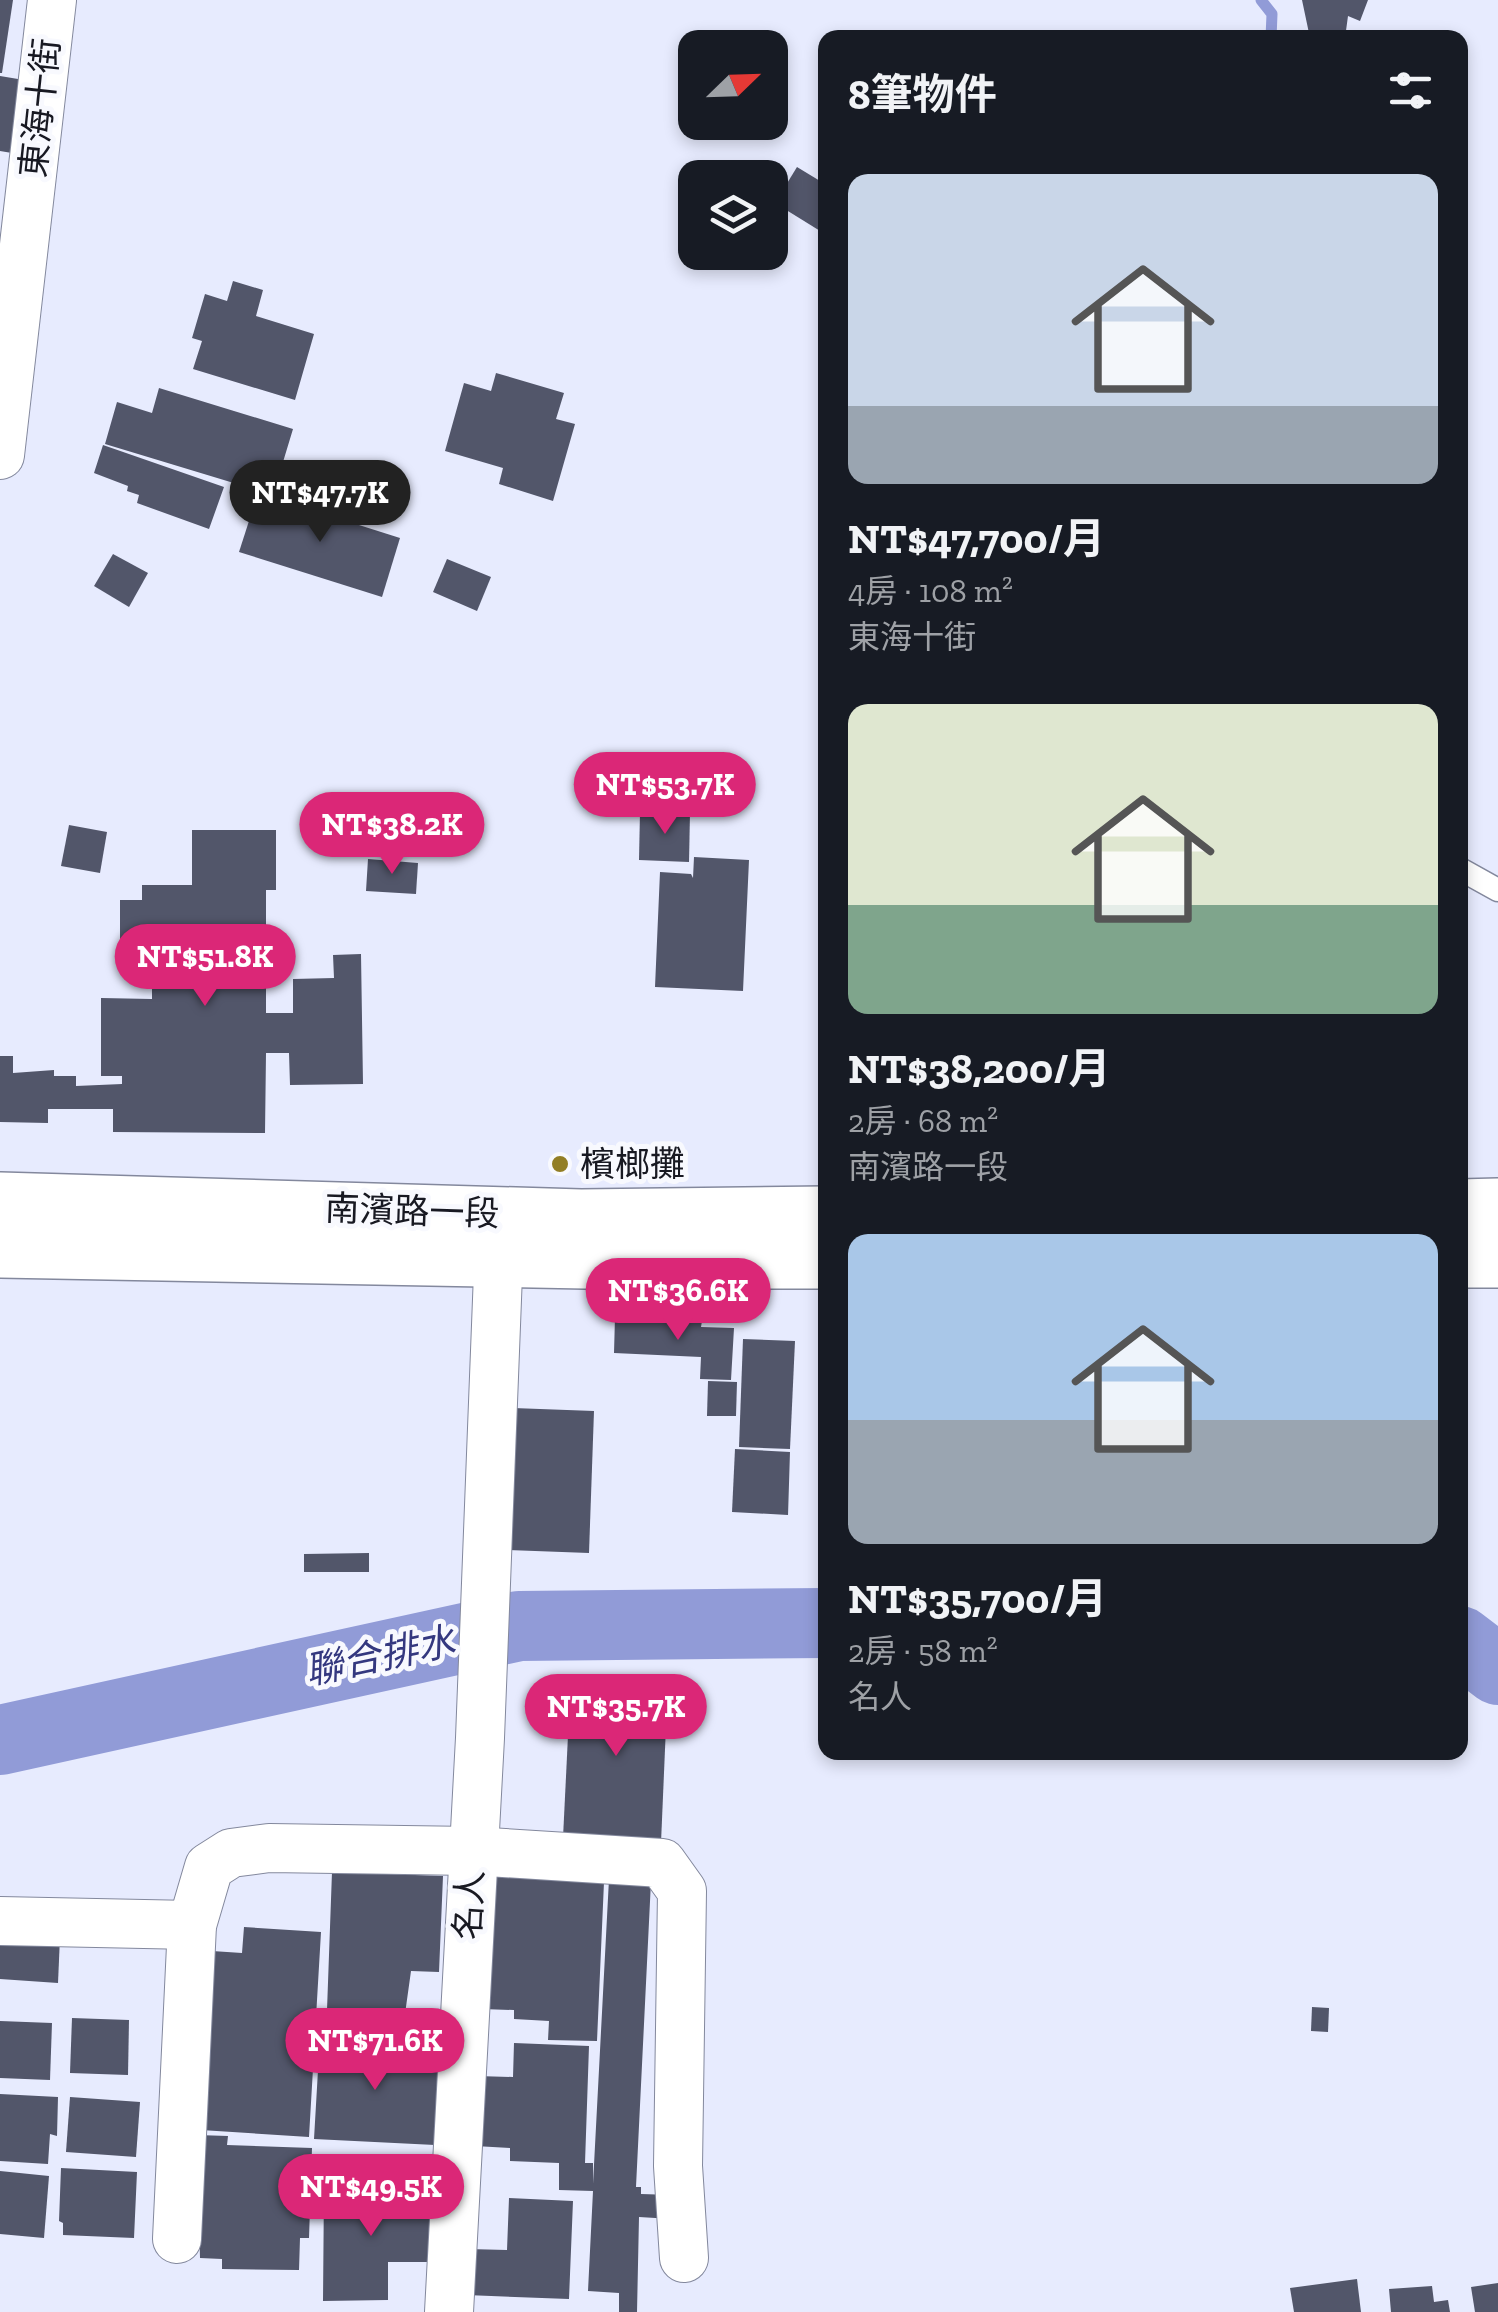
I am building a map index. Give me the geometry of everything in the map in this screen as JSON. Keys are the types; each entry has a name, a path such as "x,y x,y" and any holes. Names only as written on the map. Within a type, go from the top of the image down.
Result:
{"main road":[{"name":"南濱路一段","path":"0,1200 818,1260"},
{"path":"1468,1207 1498,1206"},
{"name":"南濱路一段","path":"0,1250 500,1237 818,1214"},
{"path":"1468,1260 1498,1260"}],"street":[{"name":"東海十街","path":"0,455 52,0"},
{"name":"名人","path":"449,2312 480,1738 500,1237"},
{"path":"178,2239 192,1925 209,1867 232,1853 269,1848 472,1851 662,1863 682,1891 678,2166 684,2258"},
{"path":"0,1921 192,1925"}],"lane":[{"path":"1468,873 1498,890"}],"building":[{"path":"0,0 13,0 2,73 0,73"},
{"path":"1302,0 1368,0 1360,21 1348,16 1346,30 1308,30"},
{"path":"0,76 30,81 18,154 0,151"},
{"path":"797,167 818,180 818,230 788,211 788,182"},
{"path":"233,281 263,290 256,316 314,334 295,400 193,369 202,341 192,338 205,294 227,301"},
{"path":"496,373 564,393 556,419 575,424 553,501 499,484 503,468 445,451 464,383 491,391"},
{"path":"159,388 293,429 273,495 105,444 117,402 152,413"},
{"path":"103,445 224,487 209,529 137,503 139,495 127,491 128,486 94,473"},
{"path":"258,493 400,538 382,597 239,552"},
{"path":"113,554 148,573 129,607 94,586"},
{"path":"447,559 491,577 477,611 433,592"},
{"path":"640,812 690,813 689,862 639,860"},
{"path":"69,825 107,832 100,873 61,866"},
{"path":"192,830 276,830 276,890 266,890 266,1013 293,1013 293,979 334,978 333,955 361,954 363,1084 290,1085 289,1053 266,1053 265,1133 113,1132 113,1109 48,1109 48,1123 0,1122 0,1056 13,1056 13,1073 54,1070 54,1076 76,1076 76,1086 122,1084 122,1076 101,1076 101,998 152,999 152,963 120,963 120,900 142,900 142,885 192,885"},
{"path":"694,857 749,860 743,991 655,987 660,872 691,874 693,878"},
{"path":"368,859 418,863 416,894 366,891"},
{"path":"615,1317 702,1321 701,1327 734,1328 731,1380 700,1379 701,1357 614,1353"},
{"path":"743,1339 795,1341 790,1449 739,1447"},
{"path":"708,1381 737,1382 736,1416 707,1416"},
{"path":"513,1408 594,1411 589,1553 508,1550"},
{"path":"735,1449 790,1452 788,1515 732,1512"},
{"path":"369,1553 369,1572 304,1572 304,1554"},
{"path":"571,1674 668,1679 661,1843 563,1838"},
{"path":"332,1872 443,1876 439,1972 411,1971 405,2014 327,2010"},
{"path":"487,1876 604,1882 597,2041 548,2040 549,2021 514,2019 514,2010 482,2009"},
{"path":"609,1879 651,1881 636,2187 641,2187 641,2194 673,2195 672,2219 639,2217 637,2312 619,2312 619,2293 588,2291 593,2191 559,2190 559,2163 510,2161 510,2148 475,2146 477,2076 513,2077 514,2043 589,2046 585,2163 593,2163 593,2184"},
{"path":"244,1927 321,1932 309,2137 201,2130 212,1951 242,1953"},
{"path":"0,1932 60,1937 58,1983 0,1979"},
{"path":"1312,2007 1329,2008 1328,2032 1311,2031"},
{"path":"72,2018 129,2020 128,2075 70,2073"},
{"path":"0,2021 52,2023 50,2080 0,2078"},
{"path":"320,2036 397,2040 397,2051 415,2052 415,2062 439,2063 435,2145 314,2139"},
{"path":"0,2094 58,2097 57,2136 50,2134 48,2164 0,2161"},
{"path":"70,2097 140,2102 136,2157 66,2152"},
{"path":"197,2135 228,2136 227,2145 312,2148 309,2238 300,2238 299,2270 222,2269 222,2259 200,2258"},
{"path":"61,2168 137,2172 134,2238 63,2235 63,2223 59,2221"},
{"path":"0,2171 49,2176 44,2238 0,2234"},
{"path":"324,2185 383,2185 382,2195 432,2195 433,2262 388,2262 388,2300 323,2301"},
{"path":"509,2198 573,2201 569,2299 466,2295 468,2249 507,2250"},
{"path":"1357,2279 1361,2312 1294,2312 1290,2288"},
{"path":"1498,2283 1498,2312 1475,2312 1471,2287"},
{"path":"1432,2286 1434,2302 1448,2300 1450,2312 1391,2312 1389,2289"}],"waterway":[{"path":"1261,0 1272,14 1271,30"},
{"name":"聯合排水","path":"0,1740 519,1626 818,1623"},
{"name":"聯合排水","path":"1468,1647 1498,1670"}],"place":[{"name":"檳榔攤","path":"560,1164"}]}
